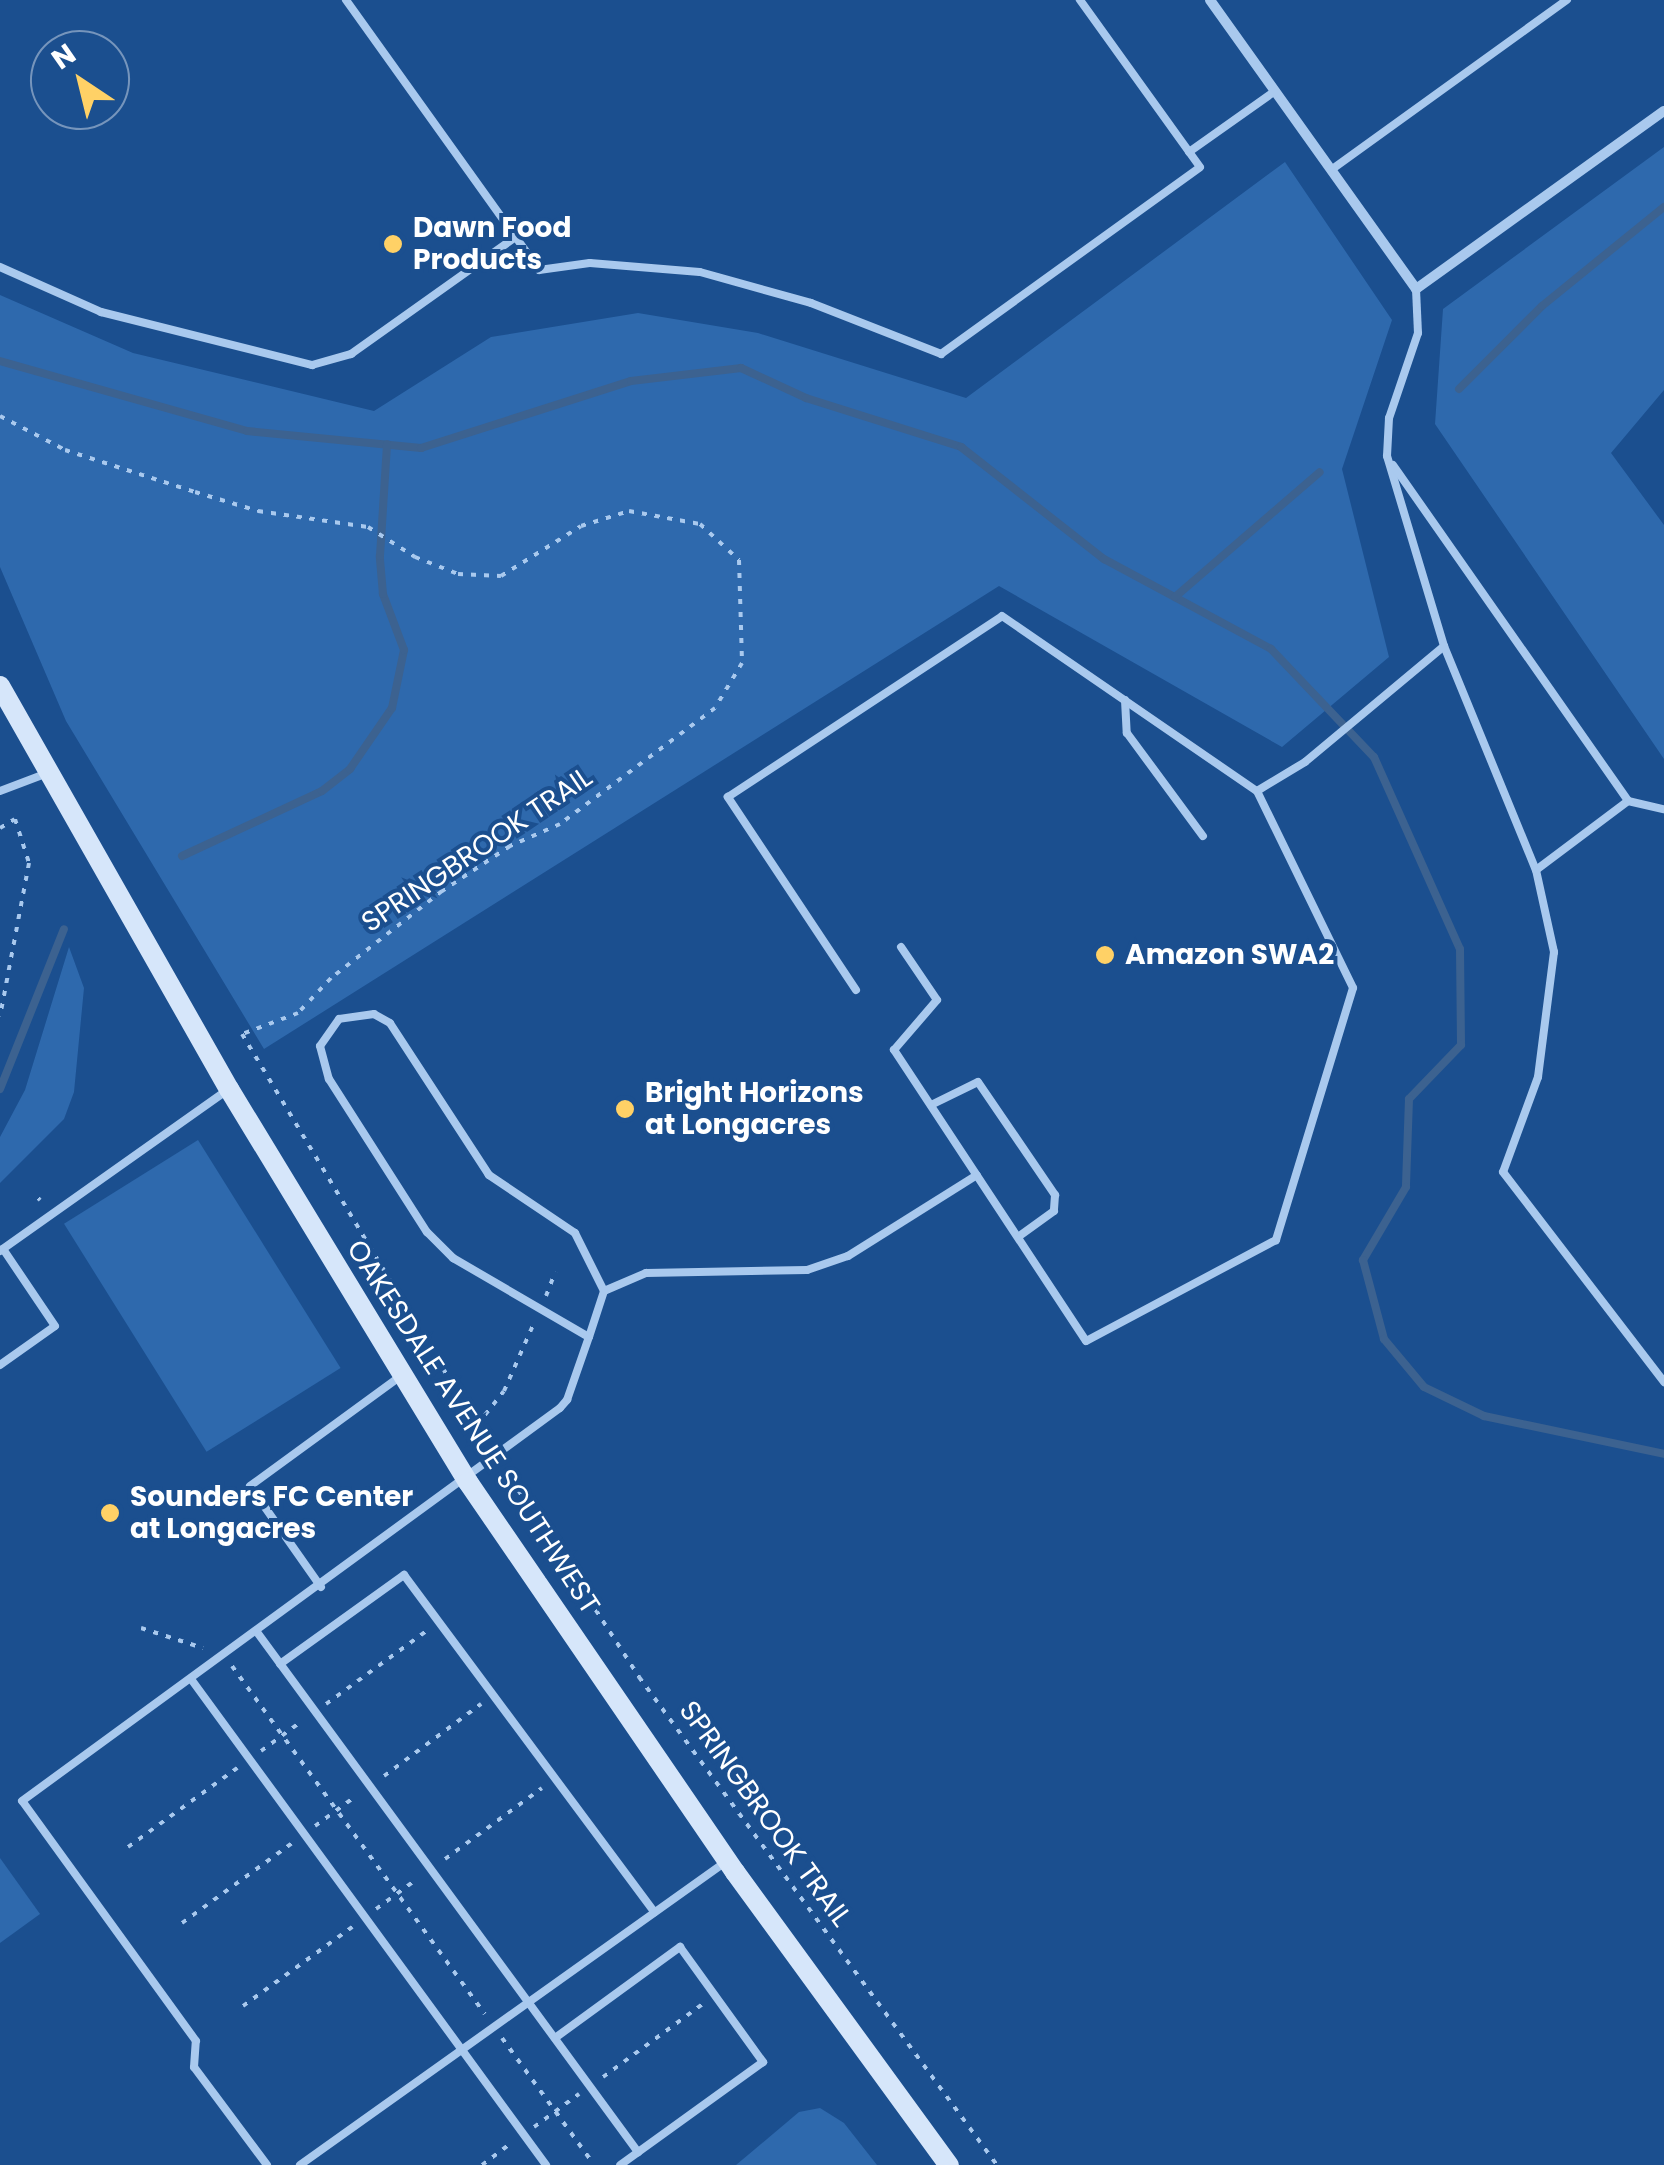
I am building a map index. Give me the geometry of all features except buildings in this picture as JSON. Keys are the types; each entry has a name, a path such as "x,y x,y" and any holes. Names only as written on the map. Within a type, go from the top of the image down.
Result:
{"street":[{"path":"1210,0 1416,289 1664,111"},
{"name":"OAKESDALE AVENUE SOUTHWEST","path":"0,686 45,774 229,1089 468,1482 727,1860 949,2165"}],"lane":[{"path":"346,0 539,270 590,262 700,272 811,303 941,354 1200,167 1080,0"},
{"path":"1331,170 1567,0"},
{"path":"1189,152 1275,91"},
{"path":"0,266 101,312 312,365 351,354 517,236"},
{"path":"1416,289 1418,333 1389,418 1388,456 1444,646 1536,870 1554,952 1538,1076 1503,1172 1664,1382"},
{"path":"1388,456 1628,802 1664,809"},
{"path":"856,990 728,797 1002,616 1257,791 1353,988 1276,1240 1086,1341 894,1050 937,1000 901,947"},
{"path":"1257,791 1305,762 1444,646"},
{"path":"1125,700 1127,734 1203,836"},
{"path":"0,791 45,774"},
{"path":"1536,870 1628,802"},
{"path":"267,2165 194,2067 196,2041 22,1800 468,1482 567,1400 589,1337 604,1291 575,1233 489,1175 390,1023 374,1014 340,1018 320,1046 329,1079 427,1232 453,1258 589,1337"},
{"path":"930,1106 978,1082 1055,1195 1054,1211 1018,1237"},
{"path":"0,1365 55,1326 1,1250 229,1089"},
{"path":"604,1291 646,1273 807,1270 848,1256 976,1175"},
{"path":"320,1587 250,1486 402,1374"},
{"path":"280,1664 404,1575 654,1912"},
{"path":"257,1632 638,2152"},
{"path":"191,1679 546,2165"},
{"path":"300,2165 727,1860"},
{"path":"555,2038 680,1948 763,2062 620,2165"}],"path":[{"name":"SPRINGBROOK TRAIL","path":"0,416 94,461 210,497 368,526 415,558 458,574 501,576 580,526 629,512 700,524 739,560 742,663 715,708 560,824 510,846 442,891 331,978 298,1013 242,1034 477,1425 504,1391 541,1309"},
{"path":"0,828 15,819 29,862 0,1016"},
{"path":"541,1309 555,1272"},
{"name":"SPRINGBROOK TRAIL","path":"511,1480 639,1676 998,2165"},
{"path":"128,1848 439,1622"},
{"path":"141,1628 186,1639 222,1658 592,2162"},
{"path":"182,1923 494,1696"},
{"path":"243,2006 555,1778"}],"shaded area":[{"path":"1664,147 1664,390 1611,453 1664,525 1664,759 1435,424 1443,309"},
{"path":"1285,162 1392,320 1342,469 1389,657 1282,747 999,586 264,1049 66,721 0,567 0,295 133,353 374,411 491,337 638,313 758,333 966,398"},
{"path":"69,947 84,988 74,1092 64,1119 0,1183 0,1137 25,1090"},
{"path":"198,1140 341,1368 207,1452 64,1224"},
{"path":"0,1858 40,1914 0,1943"},
{"path":"820,2108 844,2123 877,2165 736,2165 799,2112"}],"waterway":[{"path":"1459,389 1542,306 1664,207"},
{"path":"0,361 247,431 421,448 631,381 741,368 806,398 961,447 1104,559 1271,649 1374,757 1460,949 1461,1045 1409,1099 1406,1187 1363,1260 1384,1339 1424,1387 1484,1416 1664,1454"},
{"path":"182,856 322,791 350,769 392,708 404,650 383,594 380,556 387,444"},
{"path":"1175,597 1320,472"},
{"path":"0,1089 64,929"}],"place":[{"name":"Dawn Food Products","path":"393,244"},
{"name":"Amazon SWA2","path":"1105,955"},
{"name":"Bright Horizons at Longacres","path":"625,1109"},
{"name":"Sounders FC Center at Longacres","path":"110,1513"}]}
